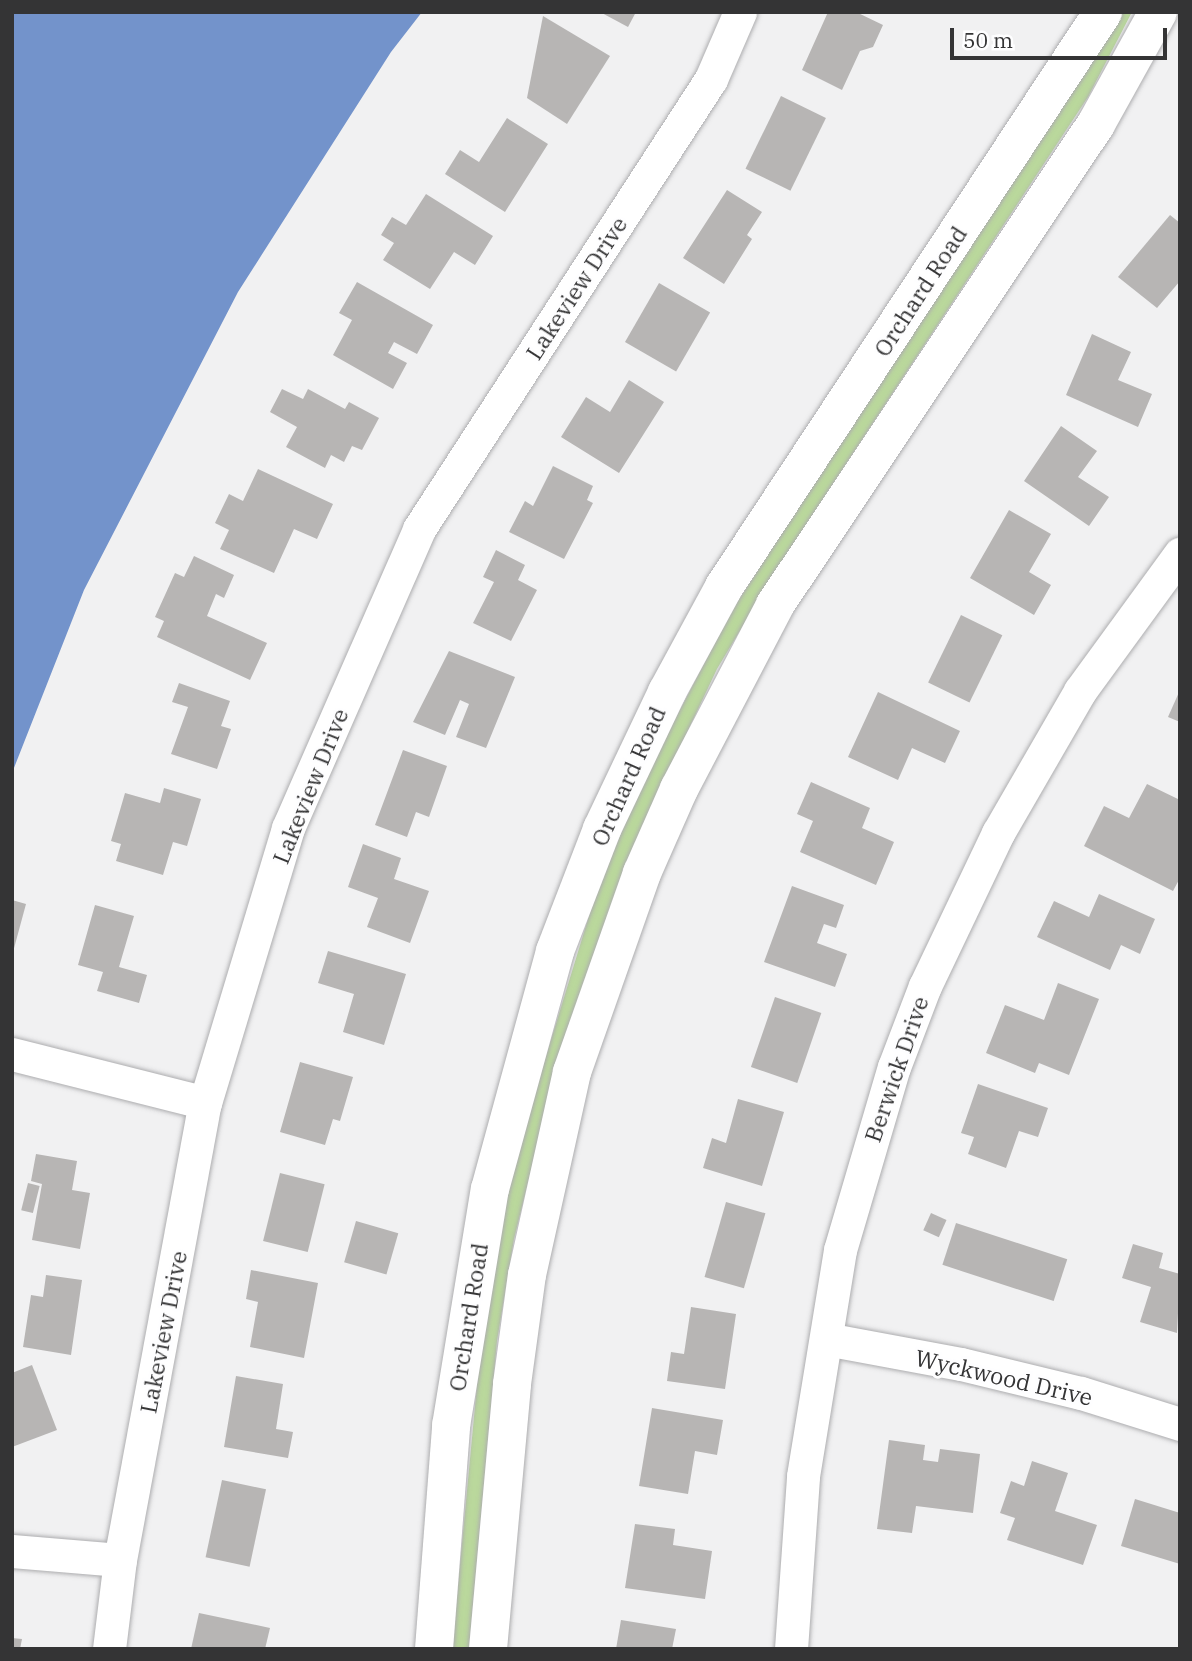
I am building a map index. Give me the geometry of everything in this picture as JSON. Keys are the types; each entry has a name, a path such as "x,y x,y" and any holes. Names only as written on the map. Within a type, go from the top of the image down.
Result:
{"main road":[{"name":"Orchard Road","path":"434,1649 450,1426 490,1189 555,951 602,829 667,692 724,587 1103,12"},
{"path":"488,1649 527,1275 572,1072 642,873 684,778 775,606 1096,124 1158,12"}],"street":[{"name":"Lakeview Drive","path":"109,1649 120,1560 205,1103 288,828 419,528 711,79 740,12"},
{"name":"Berwick Drive","path":"791,1649 803,1476 841,1250 863,1166 925,986 982,865 1038,761 1080,691 1177,565"},
{"path":"12,1054 205,1103"},
{"name":"Wyckwood Drive","path":"826,1339 988,1370 1081,1392 1180,1424"},
{"path":"12,1551 120,1560"}],"green space":[{"path":"1118,12 1132,12 1088,97 778,567 717,669 639,834 560,1053 514,1239 497,1341 469,1649 452,1649 484,1311 516,1154 596,893 644,779 731,612"}],"water":[{"path":"12,12 422,12 391,52 238,292 84,590 12,773"}],"building":[{"path":"600,12 636,12 628,27"},
{"path":"828,12 856,12 883,25 873,47 860,51 842,90 802,70"},
{"path":"543,16 610,56 567,124 527,98"},
{"path":"781,96 826,118 790,191 745,169"},
{"path":"507,118 548,144 505,212 445,174 460,150 479,162"},
{"path":"727,190 762,212 747,235 752,239 724,284 683,258"},
{"path":"426,194 493,236 475,265 454,252 430,289 383,260 394,243 381,235 392,217 406,225"},
{"path":"1170,215 1180,223 1180,281 1157,308 1118,277"},
{"path":"357,282 433,325 417,354 394,342 388,353 407,363 393,389 333,355 352,320 339,313"},
{"path":"659,283 710,312 676,371 625,342"},
{"path":"1092,334 1131,352 1118,380 1152,394 1138,427 1066,395"},
{"path":"629,380 664,402 619,473 561,437 586,397 610,412"},
{"path":"282,389 303,399 308,389 345,409 349,402 379,418 362,450 352,446 344,462 331,455 325,468 286,447 297,427 270,412"},
{"path":"1061,426 1097,451 1078,477 1109,497 1089,526 1024,481"},
{"path":"553,466 593,486 587,500 593,503 564,559 509,532 525,501 533,506"},
{"path":"258,469 333,504 317,539 294,529 274,573 220,549 229,530 215,523 229,494 243,501"},
{"path":"1009,510 1051,534 1029,572 1051,585 1034,615 970,578"},
{"path":"496,550 525,565 518,580 537,590 511,641 473,623 494,582 483,577"},
{"path":"194,556 234,575 224,598 216,594 207,616 267,643 250,680 157,637 164,621 155,617 175,573 184,577"},
{"path":"961,615 1002,635 969,703 928,682"},
{"path":"449,651 515,677 486,748 456,737 469,704 460,700 445,735 413,722"},
{"path":"179,683 230,701 221,726 231,729 217,769 171,754 188,707 172,702"},
{"path":"1180,690 1180,722 1168,717"},
{"path":"878,692 960,731 945,763 912,748 898,780 848,757"},
{"path":"403,750 447,766 429,817 416,812 407,837 375,825"},
{"path":"811,782 870,808 862,828 894,842 876,885 800,852 813,821 797,814"},
{"path":"1147,784 1180,800 1180,878 1173,891 1084,846 1104,806 1129,818"},
{"path":"164,788 201,799 187,846 173,842 163,875 116,861 121,844 111,841 125,793 160,803"},
{"path":"363,844 401,858 394,879 429,891 410,943 367,927 378,898 348,887"},
{"path":"792,886 844,905 836,928 824,924 817,943 847,954 835,987 764,962"},
{"path":"1099,894 1155,919 1140,954 1121,945 1110,970 1037,937 1054,901 1089,917"},
{"path":"12,900 26,904 13,952 12,952"},
{"path":"95,905 134,916 119,967 147,975 139,1003 97,991 103,972 78,965"},
{"path":"328,951 406,974 384,1045 343,1032 354,994 318,983"},
{"path":"1058,983 1099,999 1069,1075 1039,1063 1035,1073 986,1053 1005,1005 1044,1020"},
{"path":"775,997 821,1013 797,1083 751,1067"},
{"path":"300,1062 353,1077 340,1121 333,1119 325,1145 280,1132"},
{"path":"978,1084 1048,1108 1038,1137 1019,1131 1006,1168 968,1154 974,1137 961,1133"},
{"path":"738,1099 784,1112 762,1186 703,1168 712,1138 726,1143"},
{"path":"36,1154 77,1161 72,1190 90,1193 80,1249 32,1240 42,1184 31,1181"},
{"path":"280,1173 325,1184 308,1252 263,1241"},
{"path":"28,1183 40,1186 33,1213 21,1210"},
{"path":"726,1202 765,1213 744,1288 705,1277"},
{"path":"931,1213 947,1220 939,1237 923,1230"},
{"path":"356,1221 398,1233 386,1274 344,1262"},
{"path":"956,1223 1067,1259 1054,1301 942,1265"},
{"path":"1133,1244 1163,1253 1159,1268 1180,1274 1177,1333 1140,1322 1151,1287 1122,1278"},
{"path":"251,1270 318,1283 304,1358 250,1347 258,1302 246,1299"},
{"path":"46,1275 82,1280 71,1355 23,1347 31,1295 43,1297"},
{"path":"691,1307 736,1314 725,1389 667,1381 671,1352 684,1354"},
{"path":"32,1365 57,1430 12,1447 12,1373"},
{"path":"236,1376 283,1384 276,1429 293,1432 288,1458 224,1447"},
{"path":"652,1408 723,1420 717,1455 695,1451 688,1494 639,1486"},
{"path":"889,1440 925,1445 923,1460 938,1462 940,1449 980,1454 973,1513 916,1506 912,1533 877,1529"},
{"path":"1032,1461 1068,1473 1055,1511 1097,1525 1083,1565 1007,1540 1015,1518 1000,1513 1011,1481 1024,1486"},
{"path":"222,1480 266,1489 250,1567 206,1557"},
{"path":"1135,1499 1180,1513 1180,1564 1121,1546"},
{"path":"635,1524 675,1529 673,1545 712,1551 705,1599 625,1588"},
{"path":"199,1613 270,1628 265,1649 191,1649"},
{"path":"621,1620 676,1629 672,1649 616,1649"},
{"path":"12,1638 22,1639 20,1649 12,1649"}]}
